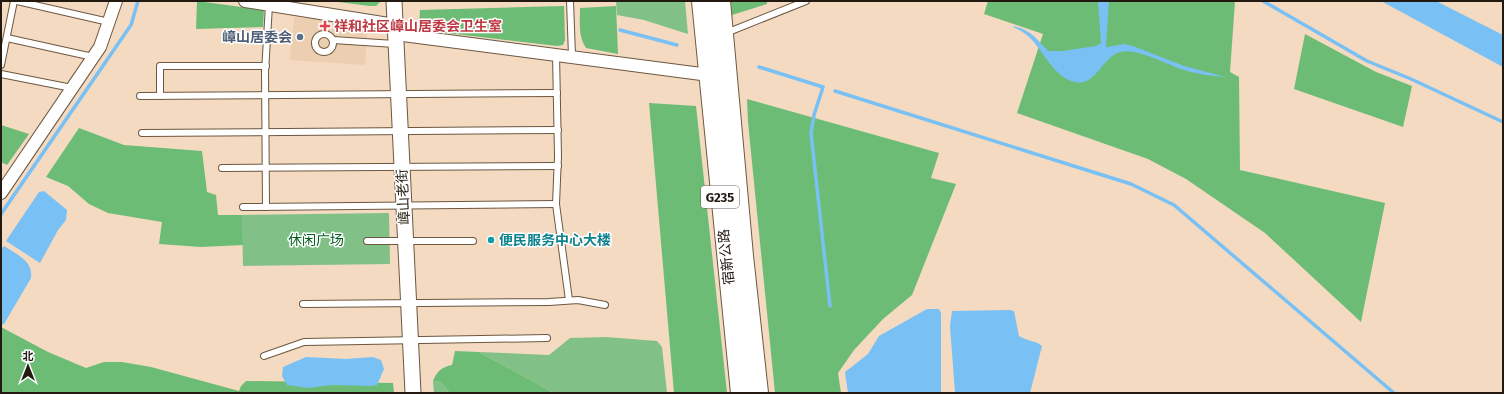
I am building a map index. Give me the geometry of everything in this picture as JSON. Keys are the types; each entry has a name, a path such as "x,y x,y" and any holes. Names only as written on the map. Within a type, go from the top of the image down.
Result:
{"highway":[{"name":"宿新公路","path":"702,1 741,393"},
{"name":"宿新公路","path":"720,1 743,256 758,393"}],"street":[{"path":"1,193 100,47 116,1"},
{"path":"245,1 269,5 395,34 709,75"},
{"name":"嶂山老街","path":"394,1 413,393"}],"lane":[{"path":"1,65 15,1 109,22"},
{"path":"570,1 572,56"},
{"path":"723,34 806,1"},
{"path":"266,206 265,95 269,5"},
{"path":"333,40 395,34"},
{"path":"7,38 93,57"},
{"path":"556,54 558,130 556,204 570,300"},
{"path":"160,96 160,66 266,66"},
{"path":"1,74 72,88"},
{"path":"140,96 557,93"},
{"path":"142,133 558,130"},
{"path":"222,168 558,166"},
{"path":"243,207 556,204"},
{"path":"367,242 473,241"},
{"path":"303,304 578,300 605,305"},
{"path":"264,356 304,342 547,338"}],"shaded area":[{"path":"294,17 368,22 365,65 290,60"}],"green space":[{"path":"197,1 264,10 263,27 196,29"},
{"path":"330,1 381,1 376,6 370,6"},
{"path":"616,1 685,1 688,34 644,20 617,15"},
{"path":"731,1 767,1 767,4 732,15"},
{"path":"988,1 1235,1 1230,72 1239,77 1240,170 1385,203 1361,322 1265,233 1186,179 1148,159 1017,113 1043,34 984,14"},
{"path":"564,6 565,40 563,45 557,46 422,30 419,26 420,10"},
{"path":"616,6 618,54 586,48 581,34 580,8"},
{"path":"1305,34 1376,72 1412,86 1403,127 1294,89"},
{"path":"747,99 939,153 931,178 956,184 912,295 883,319 854,350 838,373 841,393 775,393"},
{"path":"649,103 696,106 727,393 674,393"},
{"path":"1,125 29,134 7,165 1,162"},
{"path":"79,128 124,145 202,151 207,192 216,195 218,215 242,215 243,245 201,247 159,244 162,222 108,213 89,204 68,186 46,177"},
{"name":"休闲广场","path":"389,213 390,264 243,266 242,215"},
{"path":"1,327 48,352 86,368 104,362 122,362 151,367 239,391 241,386 246,381 393,383 394,393 1,393"},
{"path":"606,337 657,341 662,347 667,393 554,393 479,352 549,355 570,338"},
{"path":"455,351 479,352 554,393 450,393 441,382 433,381 440,370 452,365"},
{"path":"433,381 441,382 450,393 434,393"}],"water":[{"path":"1098,1 1109,1 1106,47 1124,44 1133,46 1184,66 1226,77 1205,75 1177,68 1152,57 1127,51 1113,55 1097,73 1085,82 1069,80 1058,72 1030,38 1012,26 1028,31 1048,51 1063,51 1096,46 1101,43"},
{"path":"1381,1 1436,1 1503,35 1503,67"},
{"path":"44,191 67,210 66,220 58,230 40,263 6,241 39,192"},
{"path":"4,246 27,262 31,272 31,278 4,324 1,325 1,249"},
{"path":"927,309 939,309 941,313 941,393 848,393 845,372 868,354 879,336"},
{"path":"952,311 1014,311 1019,336 1042,346 1030,393 955,393 950,326"},
{"path":"306,357 346,359 373,357 381,360 384,369 377,385 371,386 332,385 308,388 287,385 282,376 283,367"}],"waterway":[{"path":"1,214 131,25 138,1"},
{"path":"1263,1 1367,61 1411,79 1503,122"},
{"path":"620,30 677,45"},
{"path":"759,67 823,87 814,115 811,133 830,306"},
{"path":"835,91 1131,184 1174,205 1394,393"}],"place":[{"name":"祥和社区嶂山居委会卫生室","path":"325,26"},
{"name":"嶂山居委会","path":"300,37"},
{"name":"便民服务中心大楼","path":"491,240"}]}
